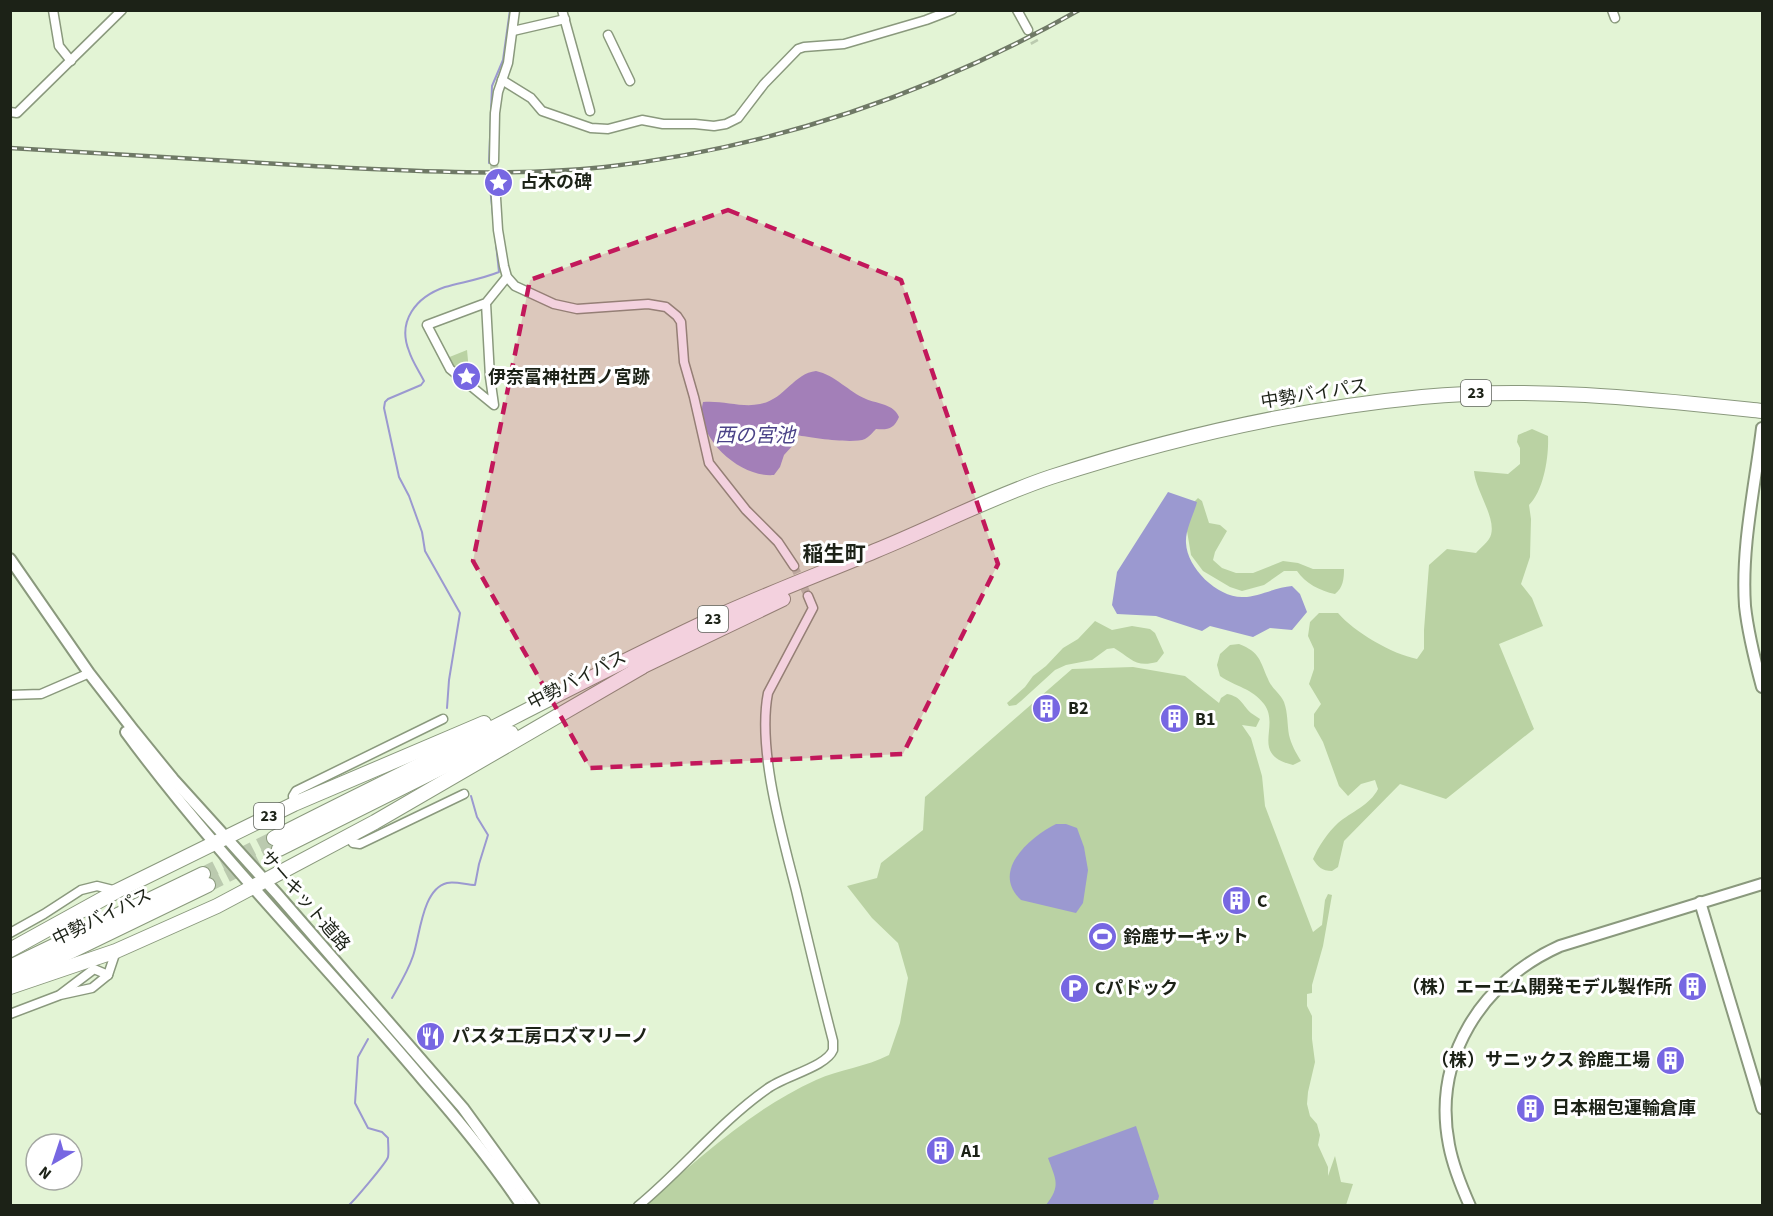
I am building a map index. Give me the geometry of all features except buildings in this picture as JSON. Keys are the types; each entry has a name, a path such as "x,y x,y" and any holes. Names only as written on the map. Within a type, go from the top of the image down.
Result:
{"highway":[{"name":"中勢バイパス","path":"892,544 277,844 538,704 718,617 1048,478 1192,436 1327,409 1465,393 1543,392 1616,395 1762,411"},
{"name":"23","path":"259,883 349,837 642,667"},
{"name":"23","path":"10,950 117,891 294,804 478,726 538,704"},
{"name":"中勢バイパス","path":"10,967 206,880 10,980"},
{"path":"10,987 116,951 217,906 259,883"}],"street":[{"path":"53,10 59,46 71,62"},
{"path":"10,112 17,113 122,10"},
{"path":"494,161 495,112 498,92 508,63 515,10"},
{"path":"502,80 531,98 542,111 591,128 608,129 642,120 663,124 720,125 738,118 764,84 798,49 844,44 926,21 952,10"},
{"path":"1017,10 1028,30"},
{"path":"513,31 564,15 590,111"},
{"path":"608,35 630,81"},
{"path":"495,182 500,248 507,277 515,286 577,309 648,304 666,307 673,311 681,322 684,362 709,463 746,510 778,542 794,566"},
{"path":"486,303 494,405 450,369 427,325 486,303 507,277"},
{"path":"1762,428 1747,543 1745,584 1748,624 1762,687"},
{"path":"10,559 35,602 85,675 159,774 259,883"},
{"path":"10,559 118,711 221,841"},
{"path":"638,1206 745,1106 778,1081 825,1061 833,1050 774,799 766,735 768,693 813,608 808,596"},
{"path":"10,695 41,694 85,675"},
{"path":"294,804 293,796 296,791 443,719"},
{"path":"349,837 353,843 360,844 464,794"},
{"name":"サーキット道路","path":"259,883 465,1127 522,1206"},
{"name":"サーキット道路","path":"259,883 463,1108 534,1206"},
{"path":"1470,1206 1453,1161 1446,1129 1446,1113 1448,1088 1456,1055 1467,1028 1478,1010 1508,977 1550,950 1762,884"},
{"path":"10,933 81,890 97,886 117,891"},
{"path":"1700,902 1762,1108"},
{"path":"10,1014 60,995 92,988 108,975 116,951"},
{"path":"60,995 94,969 108,975"}],"highlighted area":[{"path":"728,210 901,280 998,564 903,754 590,768 473,561 530,280"}],"green space":[{"path":"467,350 470,382 452,368 447,358"},
{"path":"1532,429 1548,436 1548,453 1542,482 1529,505 1530,557 1521,584 1532,598 1543,626 1499,644 1534,729 1446,799 1400,784 1344,841 1338,867 1332,871 1323,869 1313,859 1324,840 1338,823 1365,804 1378,789 1375,780 1361,784 1348,796 1339,786 1323,742 1314,726 1314,714 1321,704 1309,684 1314,669 1314,649 1308,636 1310,622 1319,613 1338,613 1354,628 1374,641 1417,659 1424,649 1429,565 1447,549 1476,553 1488,541 1492,532 1489,515 1474,471 1508,474 1520,464 1518,435"},
{"path":"1198,498 1202,501 1209,523 1220,525 1227,531 1213,560 1222,568 1236,573 1253,573 1283,561 1298,563 1313,569 1344,569 1340,589 1335,594 1329,593 1309,583 1297,571 1284,571 1264,585 1242,591 1230,587 1203,571 1191,555 1186,525 1194,502"},
{"path":"1095,621 1112,630 1132,626 1150,629 1155,633 1164,653 1157,662 1143,664 1114,648 1107,649 1092,660 1066,665 1055,670 1016,705 1009,706 1007,703 1025,687 1033,676 1063,648 1078,639"},
{"path":"1239,644 1255,654 1269,682 1284,702 1290,738 1301,761 1293,765 1272,754 1268,739 1270,722 1264,704 1249,691 1220,676 1217,665 1220,654 1230,645"},
{"name":"鈴鹿サーキット","path":"1133,667 1185,676 1219,703 1221,698 1227,694 1236,697 1260,719 1256,727 1242,725 1251,738 1262,776 1265,806 1313,932 1322,925 1325,900 1328,894 1332,895 1312,993 1307,994 1307,1006 1312,1016 1315,1062 1307,1104 1310,1116 1317,1124 1320,1135 1318,1145 1328,1167 1328,1176 1335,1156 1341,1182 1353,1184 1346,1205 643,1206 725,1137 769,1106 816,1080 889,1055 900,1023 908,978 898,943 872,918 847,886 877,878 881,863 923,830 925,797 1072,669"}],"water":[{"name":"西の宮池","path":"816,371 829,376 866,399 890,407 899,417 897,421 890,428 876,429 866,438 859,440 832,440 797,435 794,444 784,455 774,475 747,470 722,453 706,429 702,415 703,402 746,405 768,402 801,376"},
{"path":"1168,492 1197,502 1188,527 1186,543 1192,562 1205,579 1223,592 1242,597 1292,586 1300,594 1307,612 1292,630 1270,628 1253,637 1210,626 1202,631 1156,616 1117,614 1112,605 1117,572"},
{"path":"1056,824 1066,824 1077,828 1084,847 1088,870 1083,903 1076,913 1021,900 1013,889 1010,878 1017,856 1025,846"},
{"path":"1136,1126 1159,1196 1158,1200 1154,1200 1153,1205 1046,1205 1054,1193 1056,1183 1048,1158"}],"waterway":[{"path":"489,163 492,86 503,60 510,10"},
{"path":"447,708 449,680 460,613 425,551 422,532 409,496 399,477 384,408 388,399 421,385 424,381 412,358 405,330 407,320 418,304 425,297 445,287 499,272 489,178"},
{"path":"392,998 411,962 423,914 432,894 447,883 475,885 488,835 477,817 471,796"},
{"path":"348,1206 388,1157 388,1138 382,1132 368,1128 355,1103 358,1057 368,1039"}],"tunnel":[{"path":"1028,30 1035,43"},
{"path":"494,161 495,182"},
{"path":"794,566 808,596"},
{"path":"203,874 274,838"},
{"path":"208,885 279,849"}],"railway":[{"path":"10,148 423,171 533,172 605,167 729,146 790,131 850,112 967,67 1079,10"}],"place":[{"name":"占木の碑","path":"499,182"},
{"name":"伊奈冨神社西ノ宮跡","path":"467,377"},
{"name":"B2","path":"1047,708"},
{"name":"B1","path":"1174,719"},
{"name":"C","path":"1236,901"},
{"name":"鈴鹿サーキット","path":"1102,937"},
{"name":"（株）エーエム開発モデル製作所","path":"1693,987"},
{"name":"Cパドック","path":"1074,988"},
{"name":"パスタ工房ロズマリーノ","path":"431,1036"},
{"name":"（株）サニックス 鈴鹿工場","path":"1671,1060"},
{"name":"日本梱包運輸倉庫","path":"1531,1108"},
{"name":"A1","path":"940,1151"}],"district":[{"name":"稲生町","path":"834,554"}]}
